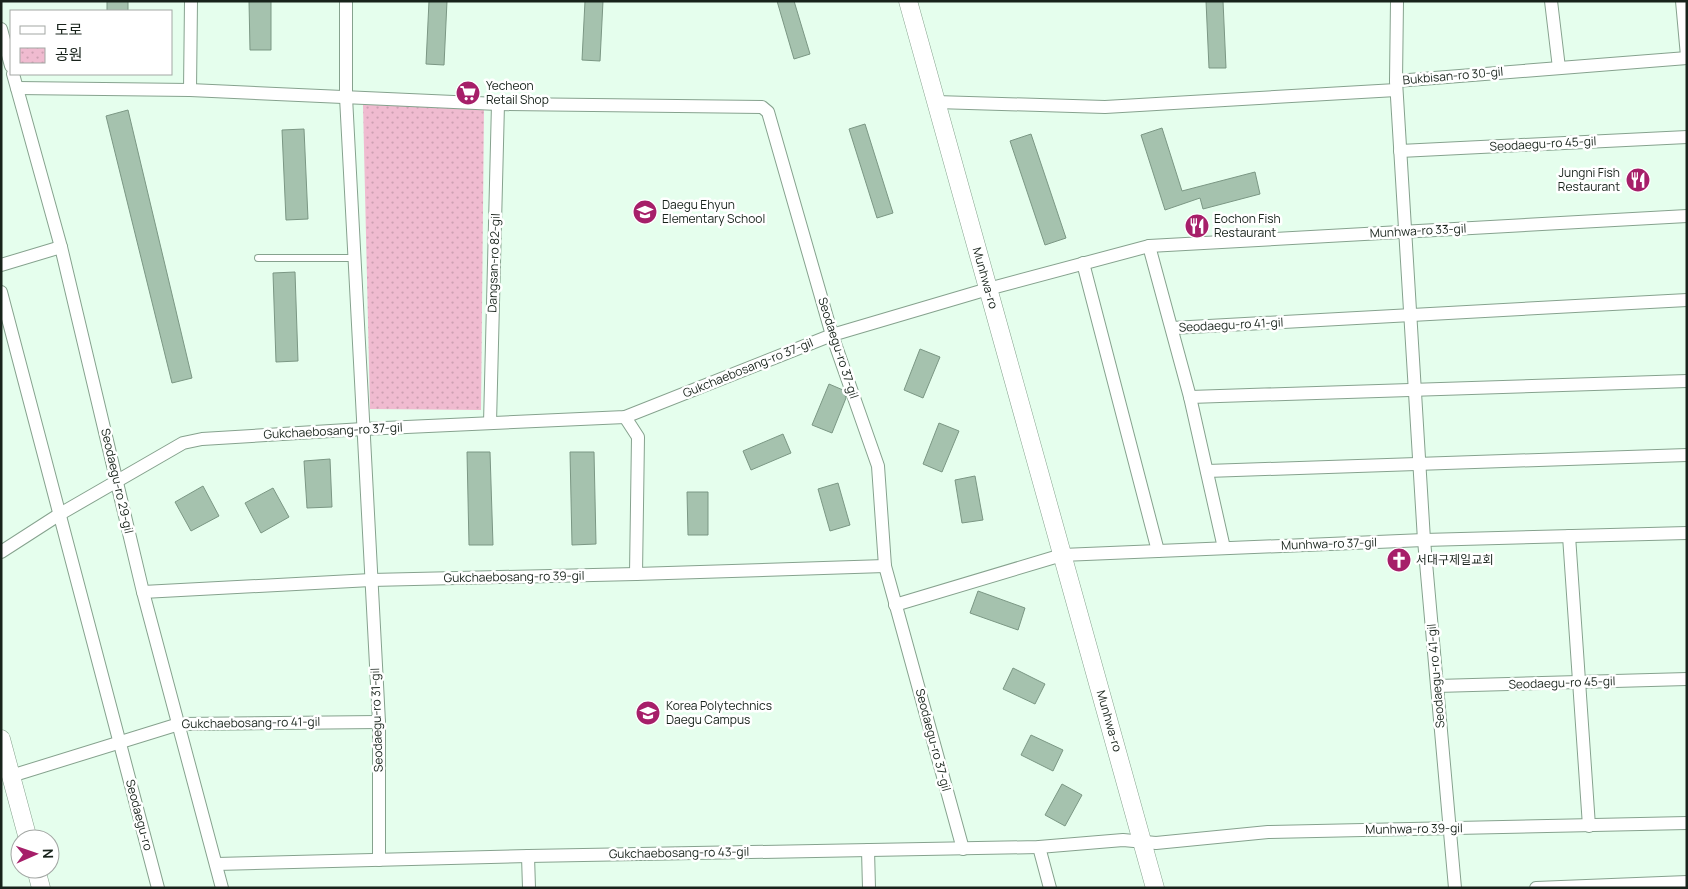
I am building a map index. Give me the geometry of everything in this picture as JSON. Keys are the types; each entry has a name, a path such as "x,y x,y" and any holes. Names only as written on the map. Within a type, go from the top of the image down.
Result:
{"main road":[{"name":"Munhwa-ro","path":"908,1 1143,842 1154,888"},
{"path":"1,739 25,829"}],"street":[{"path":"190,90 191,1"},
{"name":"Seodaegu-ro 31-gil","path":"346,1 346,97 379,722 379,860"},
{"name":"Bukbisan-ro 30-gil","path":"1397,1 1396,85 1687,57"},
{"path":"1551,1 1560,68"},
{"path":"1682,1 1687,57"},
{"path":"1,29 10,62"},
{"name":"Seodaegu-ro 29-gil","path":"13,75 61,247 143,592 222,888"},
{"path":"936,102 1105,107 1396,85"},
{"name":"Seodaegu-ro 41-gil","path":"1396,85 1424,540 1455,888"},
{"name":"Seodaegu-ro 37-gil","path":"17,88 190,90 498,104 762,107 768,112 832,335 878,466 885,566 963,849"},
{"name":"Dangsan-ro 82-gil","path":"490,423 498,104"},
{"name":"Seodaegu-ro 45-gil","path":"1400,151 1687,137"},
{"name":"Munhwa-ro 33-gil","path":"988,289 1149,246 1687,216"},
{"path":"1149,246 1190,397 1224,548"},
{"path":"1,265 61,247"},
{"path":"1084,263 1158,551"},
{"name":"Gukchaebosang-ro 37-gil","path":"1,552 60,514 183,443 202,440 363,429 625,417 832,335 988,289"},
{"path":"1,292 120,743"},
{"path":"1410,315 1687,300"},
{"name":"Seodaegu-ro 41-gil","path":"1172,328 1410,315"},
{"path":"1190,397 1687,382"},
{"path":"625,417 638,437 636,574"},
{"path":"1206,470 1687,455"},
{"name":"Munhwa-ro 37-gil","path":"1062,555 1424,540 1687,533"},
{"path":"1569,536 1588,826"},
{"path":"896,605 1062,555"},
{"name":"Gukchaebosang-ro 39-gil","path":"143,592 371,580 885,566"},
{"name":"Seodaegu-ro 45-gil","path":"1437,686 1687,679"},
{"name":"Gukchaebosang-ro 41-gil","path":"11,776 179,724 379,722"},
{"name":"Seodaegu-ro","path":"120,743 158,888"},
{"name":"Munhwa-ro 39-gil","path":"1143,842 1156,843 1268,832 1687,823"},
{"name":"Gukchaebosang-ro 43-gil","path":"216,864 528,856 963,849 1039,847 1124,840 1143,842"},
{"path":"1039,847 1050,888"},
{"path":"868,850 869,888"},
{"path":"528,856 529,888"},
{"path":"1536,888 1687,882"}],"lane":[{"path":"258,258 354,258"}],"green space":[{"path":"363,105 484,106 481,410 370,409"}],"building":[{"path":"107,1 128,1 128,10 107,10"},
{"path":"249,1 271,1 271,50 250,50"},
{"path":"429,1 447,1 444,65 426,64"},
{"path":"585,1 603,1 600,61 582,60"},
{"path":"777,1 794,1 810,54 794,59"},
{"path":"1206,1 1223,1 1226,68 1209,68"},
{"path":"128,110 192,378 172,383 106,116"},
{"path":"865,124 893,213 877,218 849,129"},
{"path":"1162,128 1182,191 1255,172 1260,194 1203,209 1200,198 1165,210 1141,135"},
{"path":"304,129 308,219 286,220 282,130"},
{"path":"1031,134 1066,238 1045,245 1010,141"},
{"path":"295,272 298,361 276,362 273,273"},
{"path":"920,349 940,357 923,398 904,390"},
{"path":"829,384 843,390 846,398 832,433 812,425"},
{"path":"939,423 959,431 942,472 923,464"},
{"path":"783,434 791,453 751,470 743,451"},
{"path":"467,452 490,452 493,545 469,545"},
{"path":"570,452 594,452 596,544 572,545"},
{"path":"330,459 332,507 307,508 304,461"},
{"path":"975,476 983,520 962,523 955,480"},
{"path":"838,483 850,525 830,531 818,489"},
{"path":"203,486 219,516 191,531 175,502"},
{"path":"273,488 289,517 261,533 245,503"},
{"path":"687,492 708,492 708,535 688,535"},
{"path":"978,591 1025,608 1018,630 970,613"},
{"path":"1013,668 1045,684 1035,704 1003,689"},
{"path":"1031,735 1063,750 1053,771 1021,755"},
{"path":"1062,784 1082,795 1065,826 1045,815"}],"place":[{"name":"Yecheon Retail Shop","path":"468,93"},
{"name":"Jungni Fish Restaurant","path":"1638,180"},
{"name":"Daegu Ehyun Elementary School","path":"645,212"},
{"name":"Eochon Fish Restaurant","path":"1197,226"},
{"name":"서대구제일교회","path":"1399,560"},
{"name":"Korea Polytechnics Daegu Campus","path":"648,713"}]}
